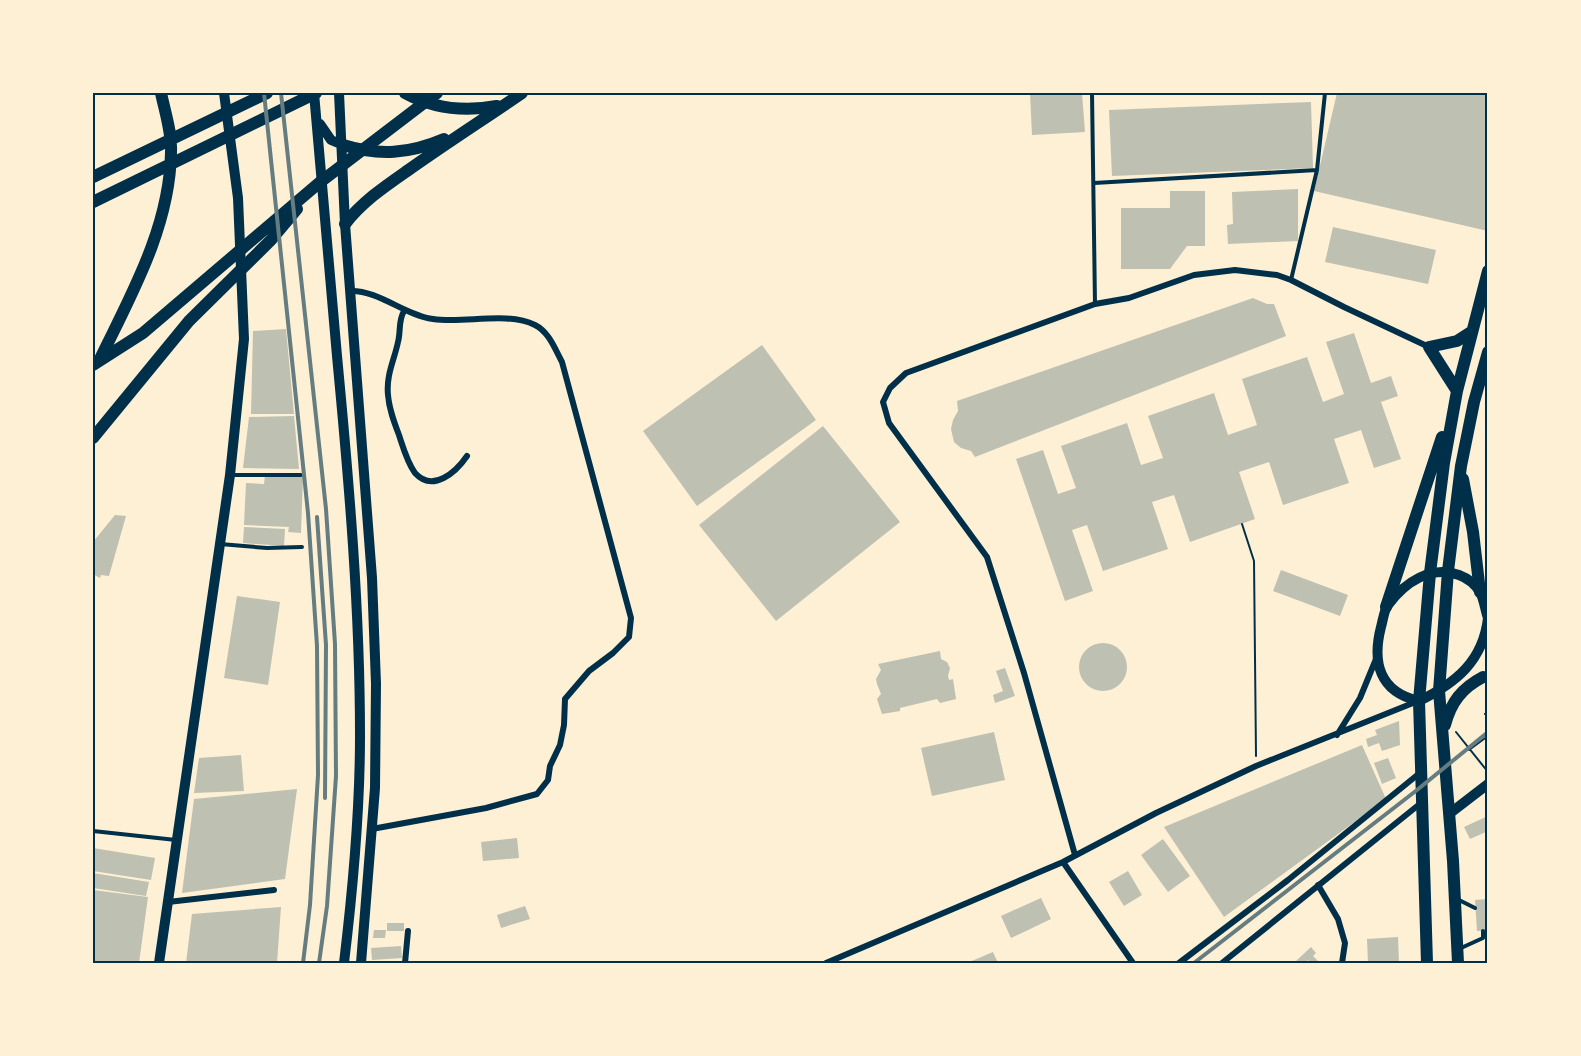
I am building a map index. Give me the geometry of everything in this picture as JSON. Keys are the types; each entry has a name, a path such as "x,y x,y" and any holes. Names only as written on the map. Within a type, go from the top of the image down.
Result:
{"main road":[{"path":"93,373 137,283 161,220 171,151 161,93"},
{"path":"159,963 230,475 244,339 238,198 224,93"},
{"path":"93,177 267,93"},
{"path":"93,202 315,93 346,453 359,650 358,816 344,963"},
{"path":"339,93 345,224 372,578 376,684 375,788 361,963"},
{"path":"405,93 421,102 447,108 482,109 504,105"},
{"path":"93,365 125,346 165,315 211,273 319,183 437,93"},
{"path":"345,224 368,198 461,132 522,93"},
{"path":"316,118 331,140 343,146 370,152 409,151 461,132"},
{"path":"93,438 189,321 271,240 319,183"},
{"path":"1427,963 1419,700 1430,573 1444,463 1457,391 1488,271"},
{"path":"1457,391 1429,347 1457,341 1471,332"},
{"path":"1458,963 1443,735 1448,571 1461,466 1474,402 1488,352"},
{"path":"1457,391 1386,607 1377,657 1389,687 1403,697 1419,700 1444,687 1469,666 1486,635 1488,618 1480,592 1473,532 1461,466"},
{"path":"1386,607 1409,583 1430,573 1448,571 1467,578 1480,592"},
{"path":"1444,687 1486,676"},
{"path":"1443,735 1448,712 1456,697 1468,684 1486,676"},
{"path":"1449,814 1488,784"}],"street":[{"path":"1075,855 1024,673 987,557 889,423 883,402 890,388 906,374 1095,304 1129,298 1194,275 1236,270 1277,275 1291,280 1429,347"},
{"path":"350,291 361,291 387,301 404,311 433,319 520,321 536,326 548,336 562,362 631,618 629,637 613,653 589,671 565,699 564,725 560,745 550,766 548,780 537,794 486,808 372,829"},
{"path":"404,311 400,318 398,343 387,377 391,413 406,456 416,473 427,481 440,481 453,472 467,456"},
{"path":"1336,735 1360,698 1377,657"},
{"path":"826,963 1063,862 1156,813 1256,766 1419,700"},
{"path":"1179,963 1288,880 1421,772"},
{"path":"1222,963 1421,802"},
{"path":"1063,862 1133,963"},
{"path":"1318,885 1338,919 1345,943 1342,963"},
{"path":"168,902 274,890"},
{"path":"405,963 408,931"}],"lane":[{"path":"1092,93 1095,304"},
{"path":"1291,280 1317,170 1325,93"},
{"path":"1094,183 1317,170"},
{"path":"230,475 301,475"},
{"path":"219,544 267,548 302,546"},
{"path":"93,831 177,840"},
{"path":"1455,898 1475,908"},
{"path":"1457,949 1483,938 1483,931"}],"path":[{"path":"1242,524 1254,561 1256,766"},
{"path":"1455,730 1488,772"},
{"path":"1469,750 1488,736"}],"building":[{"path":"1030,93 1082,93 1085,132 1032,135"},
{"path":"1337,93 1488,93 1488,231 1314,191"},
{"path":"1311,102 1313,168 1112,176 1109,110"},
{"path":"1298,189 1298,241 1228,244 1227,225 1233,224 1232,192"},
{"path":"1170,191 1205,191 1205,246 1187,246 1170,269 1121,269 1121,208 1170,208"},
{"path":"1333,227 1436,250 1428,284 1325,262"},
{"path":"1253,298 1267,304 1274,304 1286,336 975,457 971,451 961,448 954,442 951,429 958,411 957,401"},
{"path":"286,329 294,414 251,414 253,331"},
{"path":"1354,333 1371,383 1391,376 1398,396 1381,402 1401,459 1374,468 1361,430 1334,439 1349,483 1283,505 1269,462 1239,472 1255,519 1190,542 1174,495 1152,502 1168,549 1103,571 1087,525 1072,530 1093,591 1065,601 1016,459 1043,450 1058,494 1076,488 1061,446 1127,423 1141,465 1163,458 1148,416 1214,393 1228,435 1257,425 1242,379 1307,357 1323,402 1344,394 1326,342"},
{"path":"762,345 816,420 697,506 643,431"},
{"path":"294,416 299,469 243,468 249,417"},
{"path":"823,426 900,522 776,621 699,525"},
{"path":"265,475 303,476 301,533 288,532 289,527 244,525 246,483 264,484"},
{"path":"115,515 126,516 109,576 101,575 100,578 93,574 93,542"},
{"path":"244,527 285,529 284,546 243,543"},
{"path":"1281,570 1348,595 1340,616 1273,591"},
{"path":"237,596 280,602 268,685 224,678"},
{"path":"1098,643 1108,643 1120,650 1127,662 1127,672 1120,684 1108,691 1098,691 1083,680 1079,672 1079,662 1090,647"},
{"path":"940,651 941,659 947,662 950,668 948,676 949,680 953,679 956,699 940,703 937,699 900,708 900,711 882,714 877,699 881,694 876,679 881,670 878,664"},
{"path":"1005,668 1015,696 995,703 993,695 1003,691 996,671"},
{"path":"1399,721 1400,745 1382,751 1379,743 1368,747 1366,739 1377,735 1375,730"},
{"path":"994,732 1005,780 932,796 921,748"},
{"path":"1362,745 1386,799 1224,917 1164,827"},
{"path":"241,755 244,791 194,793 199,758"},
{"path":"1388,758 1396,778 1382,784 1374,763"},
{"path":"297,789 285,879 182,893 194,799"},
{"path":"1488,816 1488,831 1470,839 1464,827"},
{"path":"517,838 519,858 483,861 481,842"},
{"path":"1163,839 1190,876 1168,892 1141,855"},
{"path":"93,848 155,858 151,880 93,871"},
{"path":"1128,871 1142,895 1124,906 1109,882"},
{"path":"93,873 149,882 146,896 93,888"},
{"path":"93,890 148,897 139,963 93,963"},
{"path":"1041,898 1051,919 1011,938 1001,916"},
{"path":"1488,899 1488,931 1477,931 1475,900"},
{"path":"525,906 530,919 501,928 497,915"},
{"path":"281,907 277,963 186,963 192,914"},
{"path":"387,923 404,923 404,931 387,931"},
{"path":"374,930 386,930 385,938 373,938"},
{"path":"1398,937 1399,963 1368,963 1367,939"},
{"path":"401,946 402,958 372,960 371,948"},
{"path":"1311,947 1316,953 1313,956 1319,962 1311,963 1308,960 1306,963 1298,963 1296,961"},
{"path":"993,952 998,963 967,963"}],"railway":[{"path":"264,93 308,513 317,646 318,775 310,905 303,963"},
{"path":"281,93 326,509 335,644 336,776 327,906 319,963"},
{"path":"317,517 326,645 325,798"},
{"path":"1194,963 1488,732"}]}
